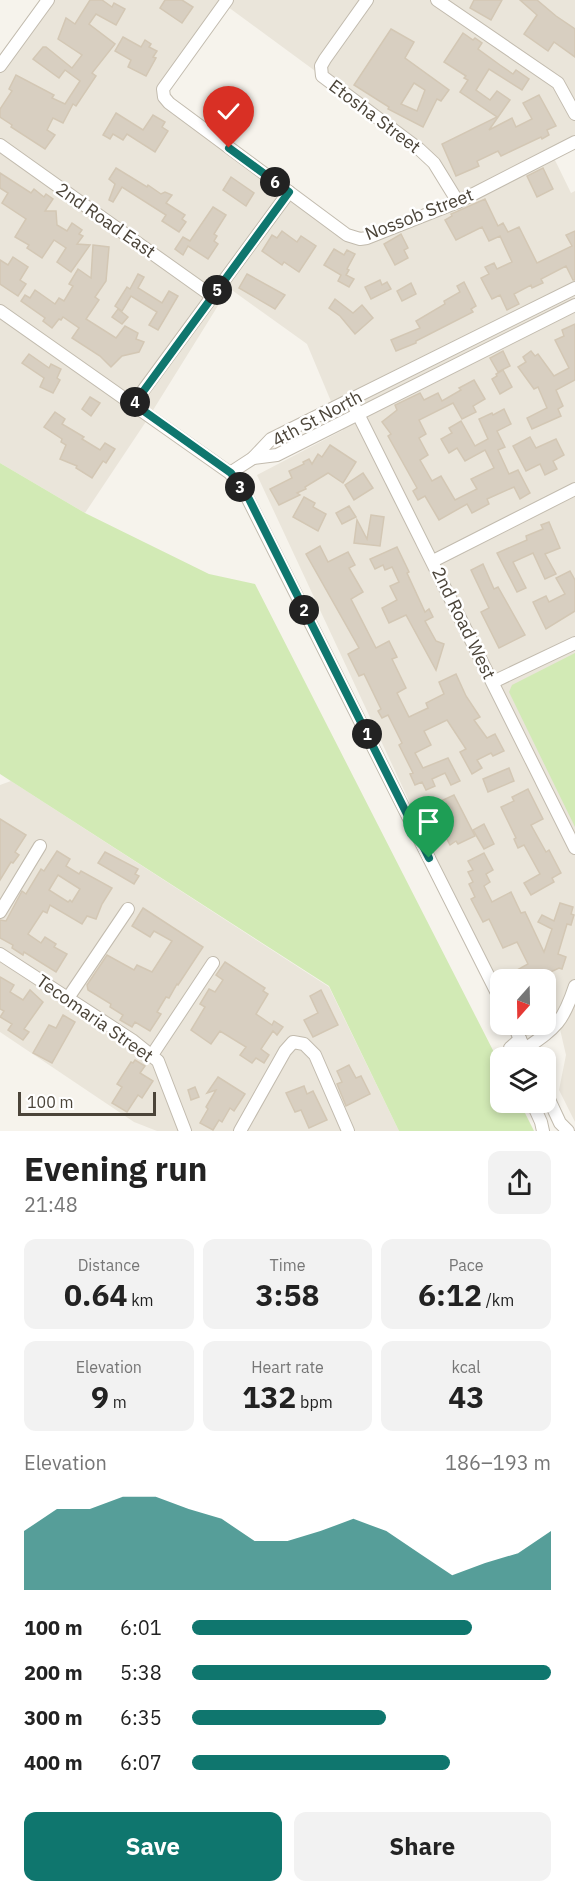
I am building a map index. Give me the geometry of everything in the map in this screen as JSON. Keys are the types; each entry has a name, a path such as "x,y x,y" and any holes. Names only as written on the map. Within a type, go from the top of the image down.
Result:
{"street":[{"path":"0,66 48,0"},
{"name":"Nossob Street","path":"227,0 163,89 164,97 169,104 347,235 360,239 378,234 458,202 575,142"},
{"name":"Etosha Street","path":"367,0 325,58 321,66 322,76 419,149 434,163 458,202"},
{"path":"437,0 558,83 575,114"},
{"name":"2nd Road East","path":"0,145 212,296"},
{"path":"134,404 289,192"},
{"name":"4th St North","path":"253,458 271,439 575,288"},
{"name":"4th St North","path":"253,458 277,455 575,305"},
{"path":"0,311 231,473 249,499 490,979"},
{"name":"2nd Road West","path":"351,400 575,848"},
{"path":"231,473 253,458"},
{"path":"433,561 575,489"},
{"path":"493,682 575,643"},
{"path":"0,912 39,846"},
{"path":"68,998 128,909"},
{"name":"Tecomaria Street","path":"0,954 152,1055 162,1069 185,1131"},
{"path":"152,1055 213,963"},
{"path":"526,1047 556,1025 566,1012 575,986"},
{"path":"240,1131 285,1051 293,1042 304,1044 315,1055 348,1131"},
{"path":"538,1113 543,1131"},
{"path":"555,1113 560,1123 568,1131"}],"shaded area":[{"path":"48,0 575,0 575,142 552,154 571,193 575,191 575,1122 559,1090 566,1055 556,1012 556,969 490,969 490,974 257,475 343,430 307,344 229,288 145,423 85,513 0,463 0,66","holes":["224,4 322,76 444,177 458,202 360,239 164,97"]},
{"path":"11,781 329,987 399,1131 157,1131 134,1122 0,1032 0,785"}],"green space":[{"path":"0,463 85,513 209,574 255,584 491,1047 490,1113 525,1113 534,1131 399,1131 329,986 0,774"},
{"path":"575,653 575,827 509,692 512,685"}],"building":[{"path":"90,0 102,0 112,7 114,3 125,9 116,25 96,14 89,24 115,44 92,73 96,76 76,106 73,104 63,123 53,118 47,130 55,135 45,149 11,127 12,125 0,117 0,109 12,91 9,89 16,75 54,95 52,98 65,104 80,81 65,70 59,78 33,59 43,47 46,47 72,68 82,55 58,39 66,18 75,24"},
{"path":"165,0 182,0 193,7 182,23 160,8"},
{"path":"474,0 502,0 491,20 470,8"},
{"path":"520,0 537,0 575,29 575,57 554,42 548,51 524,34 537,15"},
{"path":"391,29 414,42 405,58 449,90 441,101 437,99 423,127 388,109 389,107 354,85","holes":["414,83 425,90 417,111 401,104"]},
{"path":"463,33 482,43 478,49 500,65 513,74 516,70 529,79 522,90 489,69 476,90 490,100 497,91 510,100 489,130 512,118 516,127 532,119 523,103 539,95 556,126 547,130 549,135 542,139 541,137 501,156 498,151 477,161 479,166 456,176 442,144 497,117 460,92 468,80 464,78 466,76 444,62"},
{"path":"123,37 141,47 145,40 151,44 149,47 157,51 153,57 156,58 146,76 128,67 131,60 115,51"},
{"path":"116,113 143,130 153,115 165,122 162,127 168,131 155,152 127,134 123,140 113,134 110,139 103,135"},
{"path":"116,168 161,194 165,192 172,195 166,203 185,215 182,219 186,222 179,232 162,221 166,215 122,187 113,202 109,200 115,184 109,179"},
{"path":"543,168 553,189 537,197 527,176"},
{"path":"0,173 31,193 34,189 44,197 46,194 53,199 45,211 56,211 57,225 67,231 72,223 82,230 79,234 83,236 77,244 90,245 71,272 57,262 66,248 54,240 42,258 27,248 29,245 15,237 26,219 2,203 8,193 0,188"},
{"path":"231,177 254,193 246,206 223,190"},
{"path":"485,199 498,226 503,223 508,232 519,227 537,263 572,246 566,235 575,231 575,280 566,266 541,279 543,283 532,288 531,285 514,294 519,304 507,310 500,295 492,299 481,278 489,274 485,267 494,263 497,269 512,262 500,236 489,241 482,227 456,240 445,220 452,216 451,214"},
{"path":"213,207 226,215 214,234 217,236 214,241 218,244 208,259 188,246 183,255 175,249 183,237 190,241"},
{"path":"282,231 297,242 301,236 316,246 299,272 284,262 282,265 262,251 272,235 277,238"},
{"path":"401,234 408,248 404,250 408,258 395,265 384,244"},
{"path":"93,245 109,247 106,281 95,297 99,300 86,319 116,338 125,326 138,333 136,339 144,342 139,352 122,356 111,367 100,356 72,338 79,328 63,317 52,328 43,321 45,318 21,301 25,295 30,298 35,290 55,304 59,298 64,301 73,286 69,284 78,269 91,278"},
{"path":"334,249 344,255 347,250 355,254 347,269 349,270 346,275 354,279 349,287 338,281 341,275 324,265"},
{"path":"13,257 28,267 20,280 26,284 18,296 0,284 0,260 8,265"},
{"path":"138,274 144,277 138,288 162,303 169,291 178,296 158,330 149,325 157,312 131,296 122,311 115,306 127,287 130,289"},
{"path":"247,274 285,295 275,309 239,288"},
{"path":"380,280 382,285 387,282 391,289 371,299 365,287"},
{"path":"464,282 476,306 471,309 473,312 416,343 396,351 391,340 420,328 416,321 460,292 457,286"},
{"path":"411,283 416,294 402,301 397,291"},
{"path":"335,299 353,313 362,305 373,318 355,334 340,316 329,308"},
{"path":"118,309 128,317 122,324 112,317"},
{"path":"575,324 575,380 556,390 563,406 558,409 561,416 532,429 527,418 547,408 538,387 534,389 518,367 526,362 523,357 531,351 535,356 538,354 554,376 569,368 555,340 564,336 562,330"},
{"path":"503,351 510,366 498,372 490,358"},
{"path":"29,354 49,368 51,364 61,369 57,378 60,380 53,393 40,387 44,378 22,363"},
{"path":"503,370 512,387 500,394 492,379"},
{"path":"474,380 485,399 473,406 476,412 462,419 453,403 419,420 426,434 419,438 428,455 420,460 432,481 441,476 455,500 477,489 471,479 494,468 485,450 465,461 457,448 449,453 441,439 452,433 449,428 461,421 475,446 488,439 479,419 504,409 511,424 497,431 505,447 498,450 509,474 518,470 530,493 520,499 514,487 487,499 489,504 472,513 467,504 439,520 425,496 418,500 413,491 417,488 388,436 391,434 382,422 397,410 395,405 420,393 424,400 438,393 442,401"},
{"path":"90,397 100,403 91,416 82,409"},
{"path":"55,412 65,419 62,424 84,437 82,439 100,450 105,443 115,449 106,463 103,461 92,478 76,468 77,466 60,459 66,445 61,442 62,439 44,427"},
{"path":"530,437 536,448 556,439 564,455 553,461 557,469 545,475 540,464 526,471 513,446"},
{"path":"330,445 356,462 343,483 328,473 297,493 300,495 279,505 270,489 292,478 289,471 304,464 303,462 309,459 312,464 318,454 322,457"},
{"path":"363,473 373,488 354,500 345,485"},
{"path":"304,497 315,503 313,507 326,514 318,531 293,517"},
{"path":"349,506 356,517 342,524 336,513"},
{"path":"371,515 384,517 380,546 354,543 357,520 367,539"},
{"path":"549,522 560,548 545,554 556,574 545,579 533,553 513,562 526,588 517,592 497,553 527,540 526,536 543,529 541,525"},
{"path":"320,546 328,562 348,552 355,565 349,568 363,592 351,599 376,648 389,641 397,657 392,659 406,688 397,693 409,717 428,708 426,703 444,694 439,682 456,674 466,696 480,717 474,720 487,738 495,734 504,751 493,756 491,753 477,760 482,768 472,774 460,752 466,749 447,720 424,731 431,745 415,753 423,768 448,758 460,781 451,785 445,773 432,779 435,786 426,790 422,782 415,785 410,774 413,773 399,745 402,743 388,715 382,718 378,711 381,709 364,674 359,676 348,654 359,648 306,554"},
{"path":"397,547 425,612 429,609 433,617 425,621 436,641 444,644 436,670 406,615 389,623 382,608 397,600 390,586 399,582 392,567 385,570 383,565 375,569 370,559"},
{"path":"483,564 494,589 498,587 525,635 499,648 481,612 489,608 471,570"},
{"path":"570,571 575,580 575,611 546,629 533,602 546,596 549,602 565,594 556,578"},
{"path":"509,768 514,781 488,792 483,779"},
{"path":"528,789 543,819 531,825 546,852 549,850 561,873 552,878 554,882 531,895 524,883 540,874 524,845 518,848 514,839 516,838 501,807 514,801 512,797"},
{"path":"454,795 475,836 450,845 443,832 440,833 436,826 439,820 432,805"},
{"path":"0,819 26,835 15,852 19,855 13,863 11,862 0,880"},
{"path":"484,824 494,844 484,849 473,830"},
{"path":"57,851 70,859 66,866 79,874 81,871 112,888 96,919 87,916 82,924 50,905 47,913 43,911 28,934 41,943 45,937 56,944 54,947 67,954 56,972 24,952 23,955 12,948 13,945 0,938 0,920 6,921 22,891 26,894 41,869 44,871","holes":["58,875 80,889 72,902 70,900 68,902 49,890"]},
{"path":"105,852 138,869 135,874 139,876 134,884 98,863"},
{"path":"484,853 493,870 486,874 490,882 484,886 492,902 511,892 521,913 525,912 544,952 552,929 538,922 542,915 554,921 560,903 573,907 571,914 574,915 571,925 567,924 558,954 566,957 562,969 519,969 528,964 517,942 503,948 489,919 483,922 471,899 475,897 469,884 473,882 468,872 473,870 468,861"},
{"path":"143,908 203,947 169,998 166,997 157,1012 161,1014 150,1031 135,1022 132,1027 120,1020 123,1015 110,1007 111,1004 88,990 87,985 107,955 134,970 137,965 152,972 172,941 154,931 150,937 132,926"},
{"path":"225,962 265,988 263,991 268,994 256,1014 272,1025 274,1021 283,1027 277,1035 273,1031 261,1049 269,1055 264,1063 256,1058 252,1063 240,1055 246,1047 220,1031 211,1044 191,1030 205,1007 200,1004 209,989 215,992 223,980 216,975"},
{"path":"0,977 14,985 10,992 23,1000 30,990 43,1002 24,1029 29,1032 23,1040 8,1030 12,1024 0,1017 4,1011 0,1009"},
{"path":"321,990 338,1025 313,1037 304,1020 318,1013 310,996"},
{"path":"63,1015 75,1022 52,1063 33,1053 49,1025 56,1028"},
{"path":"135,1060 145,1066 140,1073 153,1081 142,1098 138,1095 127,1112 112,1103 122,1087 117,1084 131,1062"},
{"path":"349,1065 356,1078 361,1076 370,1094 346,1106 337,1084 342,1082 337,1071"},
{"path":"218,1077 245,1094 234,1111 230,1108 222,1122 219,1120 213,1130 200,1123 216,1090 207,1093"},
{"path":"304,1086 307,1094 313,1091 327,1120 309,1128 301,1110 295,1112 286,1093"},
{"path":"195,1087 199,1097 191,1100 188,1090"}],"route":[{"path":"229,148 289,192 134,404 231,473 249,499 429,858"}]}
